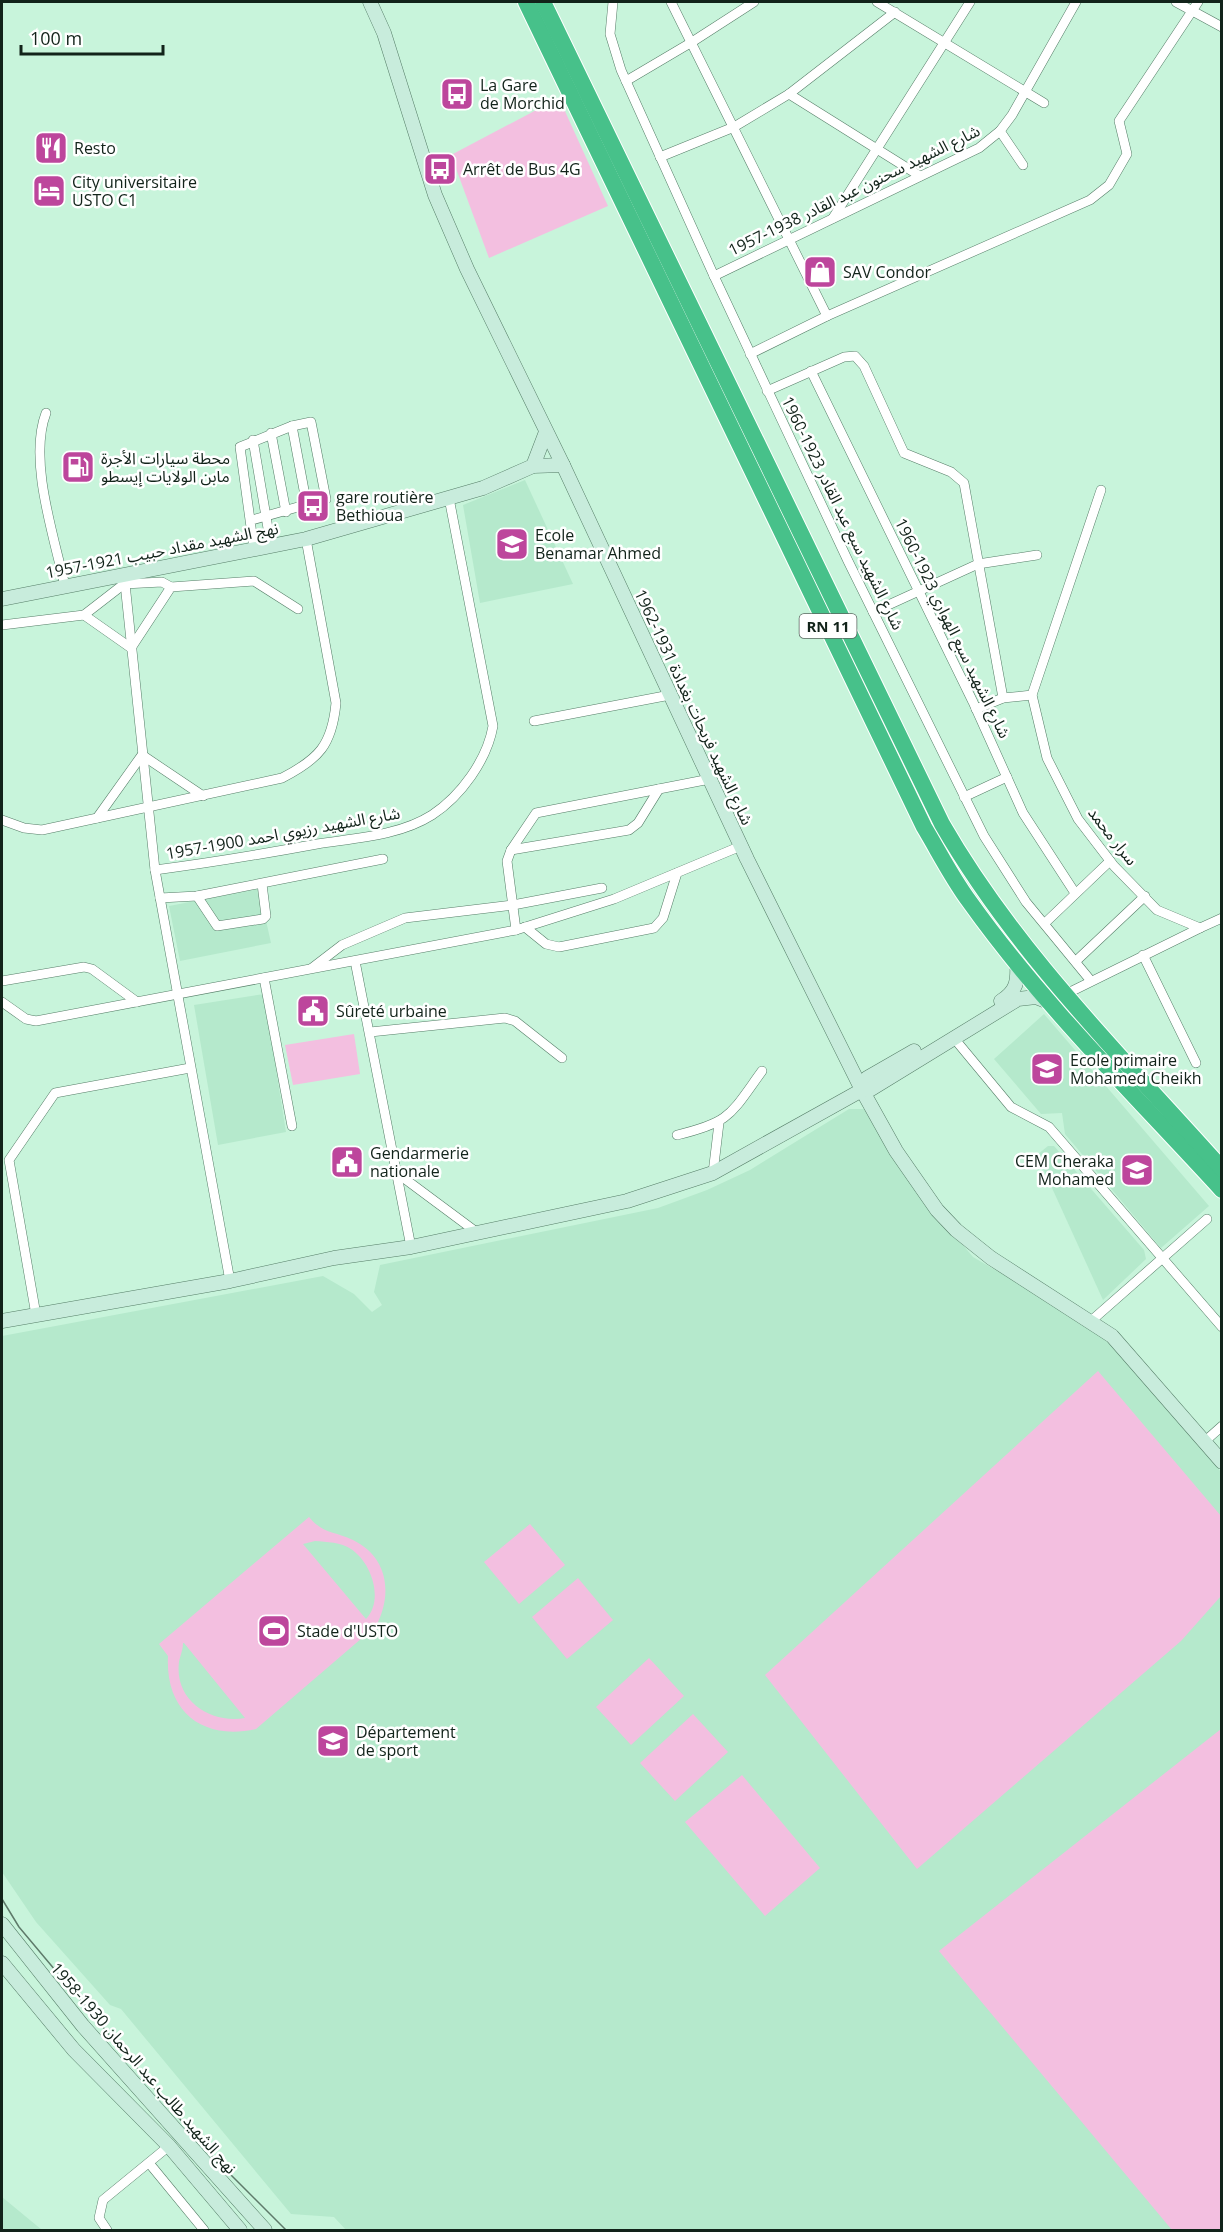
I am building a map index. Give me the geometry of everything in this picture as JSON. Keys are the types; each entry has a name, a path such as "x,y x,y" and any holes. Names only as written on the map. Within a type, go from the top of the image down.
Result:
{"highway":[{"name":"RN 11","path":"526,2 924,827 969,901 1017,963 1221,1190"},
{"name":"RN 11","path":"543,2 942,824 983,890 1066,994 1221,1169"}],"main road":[{"name":"شارع الشهيد فريحات بغدادة 1931-1962","path":"370,2 384,33 435,195 466,268 562,465 741,846 862,1090 896,1151 937,1210 956,1230 991,1258 1091,1321 1127,1352 1221,1462"},
{"path":"546,432 533,466 562,465"},
{"name":"نهج الشهيد مقداد حبيب 1921-1957","path":"2,599 65,586 124,579 306,539 496,483 533,466"},
{"path":"950,1034 1010,995 1018,981 1017,963"},
{"path":"2,1322 230,1281 334,1258 479,1234 627,1201 713,1173 862,1090 867,1078 1018,999 1036,997 1051,1003"},
{"name":"نهج الشهيد طالب عبد الرحمان 1930-1958","path":"2,1924 83,2026 265,2230"},
{"name":"نهج الشهيد طالب عبد الرحمان 1930-1958","path":"2,1966 74,2050 169,2146 240,2230"}],"street":[{"name":"شارع الشهيد سبع عبد القادر 1923-1960","path":"613,2 610,34 626,81 767,391 873,612 964,797 1011,881 1091,981"},
{"path":"671,2 827,316"},
{"path":"626,81 754,2"},
{"path":"877,2 1044,103"},
{"path":"833,218 970,2"},
{"name":"شارع الشهيد سحنون عبد القادر 1938-1957","path":"714,276 979,148 1000,131 1025,93 1076,2"},
{"path":"1176,2 1221,27"},
{"path":"750,354 827,316 1090,200 1109,185 1127,154 1119,121 1198,2"},
{"path":"660,157 734,127 789,94 895,12"},
{"path":"789,94 920,176"},
{"path":"1000,131 1023,165"},
{"path":"767,391 844,357 855,356 864,366 904,453 951,472 964,483 1003,698"},
{"name":"شارع الشهيد سبع الهواري 1923-1960","path":"811,372 976,709 1023,813 1075,893"},
{"path":"46,413 39,439 39,462 65,586"},
{"path":"252,520 327,499 311,422 305,421 253,440 244,444 240,452 252,520 254,549"},
{"path":"292,426 307,506"},
{"path":"271,433 286,512"},
{"path":"253,440 268,516 271,546"},
{"path":"976,709 1003,698 1032,695 1101,490"},
{"name":"شارع الشهيد رزيوي احمد 1900-1957","path":"154,870 359,837 408,826 432,815 460,788 488,747 493,726 449,498"},
{"path":"2,820 24,828 42,830 282,778 303,767 321,750 334,728 336,703 334,681 306,539"},
{"path":"873,612 978,564 1037,555"},
{"path":"124,579 154,870 230,1281"},
{"path":"2,625 84,615 124,579 162,582 171,587 254,580 298,609"},
{"path":"131,648 171,587"},
{"path":"84,615 131,648"},
{"path":"534,721 670,695"},
{"name":"سرار محمد","path":"1032,695 1047,758 1078,819 1110,861 1157,910 1200,928"},
{"path":"142,754 203,795"},
{"path":"97,818 142,754"},
{"path":"964,797 1007,777"},
{"path":"677,873 663,918 648,930 559,947 546,944 521,928 513,905 507,861 511,850 533,817 540,811 710,779"},
{"path":"511,850 629,830 638,824 659,789"},
{"path":"2,1002 26,1018 36,1021 521,928 597,905 741,846"},
{"path":"160,898 197,896 383,859"},
{"path":"1045,923 1110,861"},
{"path":"197,896 217,926 233,925 266,916 262,884"},
{"path":"310,970 342,945 405,918 513,905 602,888"},
{"path":"1076,961 1144,896"},
{"path":"1066,994 1221,918"},
{"path":"1143,956 1196,1063"},
{"path":"355,961 411,1247"},
{"path":"2,981 84,967 92,969 137,1002"},
{"path":"264,978 292,1126"},
{"path":"370,1032 505,1018 515,1021 562,1059"},
{"path":"950,1034 1011,1107 1049,1126 1221,1327"},
{"path":"36,1316 8,1167 9,1160 55,1093 190,1068"},
{"path":"677,1135 718,1123 733,1111 762,1071"},
{"path":"713,1173 718,1123"},
{"path":"398,1173 479,1234"},
{"path":"1091,1321 1207,1219"},
{"path":"1204,1442 1221,1426"},
{"path":"107,2230 99,2218 103,2200 169,2146"},
{"path":"149,2163 204,2230"}],"shaded area":[{"path":"559,98 608,206 489,258 451,155"},
{"name":"Ecole Benamar Ahmed","path":"525,480 573,584 480,603 463,505"},
{"path":"259,889 271,943 180,961 169,906"},
{"path":"264,994 286,1132 218,1145 194,1005"},
{"name":"CEM Cheraka Mohamed","path":"1044,1014 1209,1206 1161,1248 1065,1134 1062,1113 1041,1114 994,1059"},
{"path":"354,1034 360,1074 293,1085 285,1045"},
{"path":"849,1109 864,1109 931,1207 973,1257 1081,1320 1098,1334 1124,1357 1221,1472 1221,2230 346,2230 334,2217 291,2214 121,2009 110,2005 36,1922 2,1872 2,1336 323,1276 354,1294 372,1312 382,1305 374,1292 380,1265 658,1208 707,1190 750,1170"},
{"path":"1048,1146 1054,1146 1144,1250 1146,1259 1103,1300 1037,1155"},
{"path":"1098,1371 1221,1516 1221,1596 1181,1641 917,1869 765,1675"},
{"name":"Stade d'USTO","path":"309,1517 324,1529 365,1547 374,1556 384,1577 385,1601 376,1626 256,1729 237,1732 219,1731 191,1718 173,1693 168,1656 159,1644","holes":["315,1541 343,1545 351,1549 365,1563 375,1592 374,1602 366,1619 303,1544","184,1643 245,1718 232,1719 208,1713 197,1707 189,1698 182,1688 179,1676"]},
{"path":"530,1524 565,1565 519,1604 484,1562"},
{"path":"578,1578 613,1620 567,1659 532,1617"},
{"path":"649,1658 684,1696 631,1745 596,1707"},
{"path":"693,1714 728,1752 675,1801 640,1763"},
{"path":"1221,1729 1221,2230 1172,2230 939,1951"},
{"path":"742,1775 820,1868 765,1916 685,1822"},
{"path":"2,2197 42,2230 2,2230"}],"tram line":[{"path":"2,1899 19,1927 206,2150 286,2230"}],"place":[{"name":"La Gare de Morchid","path":"457,94"},
{"name":"Resto","path":"51,148"},
{"name":"Arrêt de Bus 4G","path":"440,169"},
{"name":"City universitaire USTO C1","path":"49,191"},
{"name":"SAV Condor","path":"820,272"},
{"name":"محطة سيارات الأجرة مابن الولايات إيسطو","path":"78,467"},
{"name":"gare routière Bethioua","path":"313,506"},
{"name":"Ecole Benamar Ahmed","path":"512,544"},
{"name":"Sûreté urbaine","path":"313,1011"},
{"name":"Ecole primaire Mohamed Cheikh","path":"1047,1069"},
{"name":"Gendarmerie nationale","path":"347,1162"},
{"name":"CEM Cheraka Mohamed","path":"1137,1170"},
{"name":"Stade d'USTO","path":"274,1631"},
{"name":"Département de sport","path":"333,1741"}]}
